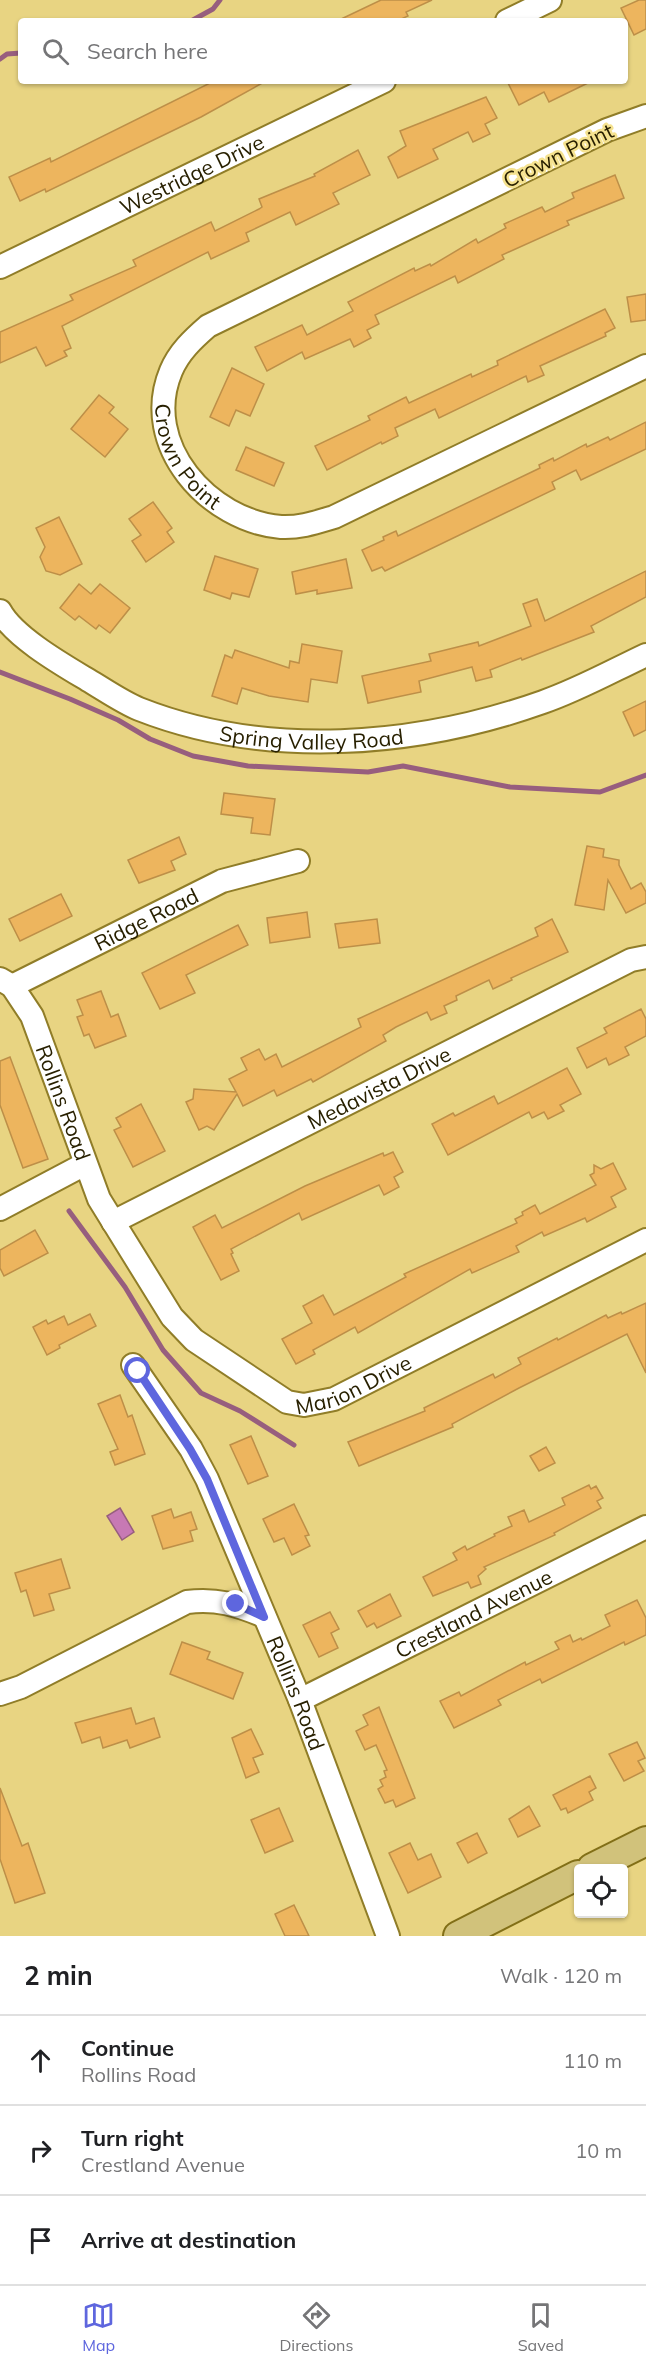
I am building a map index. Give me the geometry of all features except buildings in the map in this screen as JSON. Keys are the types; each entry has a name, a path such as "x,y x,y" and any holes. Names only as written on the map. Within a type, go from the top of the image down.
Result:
{"main road":[{"path":"602,1864 646,1841"},
{"path":"458,1936 574,1878"}],"street":[{"path":"513,18 550,0"},
{"name":"Westridge Drive","path":"0,267 378,84"},
{"name":"Crown Point","path":"646,116 607,130 208,326 188,343 170,372 164,404 167,435 179,463 195,486 218,505 247,520 282,527 307,525 334,516 646,366"},
{"name":"Spring Valley Road","path":"0,611 6,623 66,667 137,709 187,725 237,737 286,741 337,741 410,735 483,721 544,702 646,655"},
{"name":"Ridge Road","path":"6,982 222,882 298,861"},
{"name":"Medavista Drive","path":"113,1222 621,966 646,957"},
{"name":"Rollins Road","path":"6,982 32,1016 85,1164 99,1199 113,1222"},
{"path":"0,1209 85,1164"},
{"name":"Marion Drive","path":"113,1222 172,1317 194,1340 287,1402 304,1406 334,1399 646,1240"},
{"name":"Rollins Road","path":"134,1365 190,1449 207,1479 300,1700 388,1936"},
{"name":"Crestland Avenue","path":"300,1700 646,1527"},
{"path":"0,1694 21,1687 187,1602 206,1599 236,1604 264,1617"}],"shaded area":[{"path":"120,1508 134,1532 122,1540 107,1516"}],"waterway":[{"path":"196,18 213,9 220,0"},
{"path":"0,59 7,54 18,53"},
{"path":"0,672 70,699 118,720 150,739 193,756 248,766 368,772 403,766 510,787 600,792 646,775"},
{"path":"69,1211 125,1287 163,1350 201,1393 240,1411 294,1445"}],"route":[{"path":"138,1371 190,1449 207,1479 264,1617 236,1604"}]}
